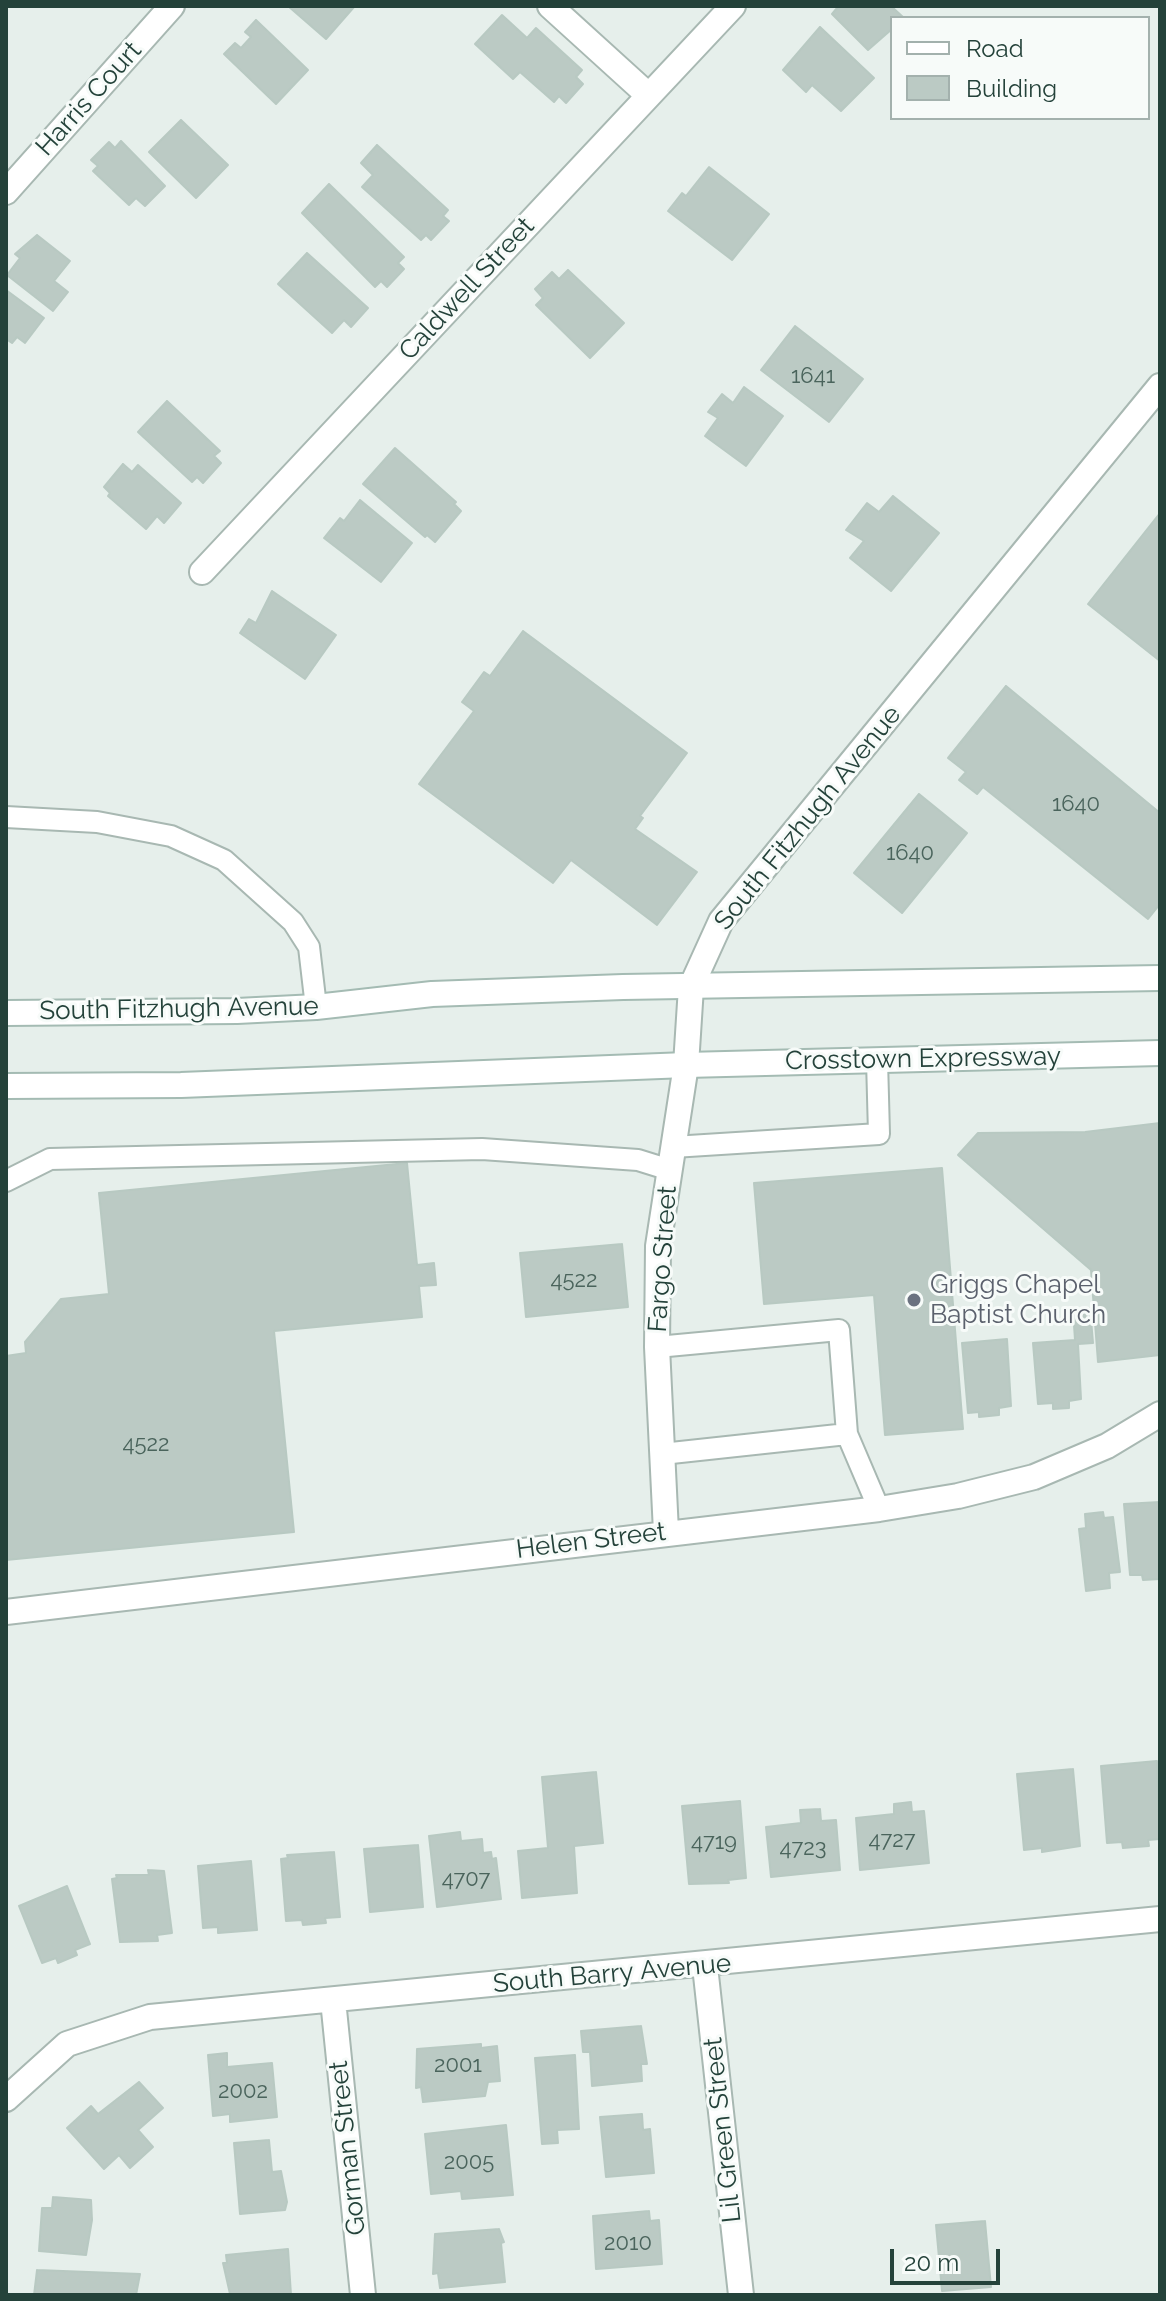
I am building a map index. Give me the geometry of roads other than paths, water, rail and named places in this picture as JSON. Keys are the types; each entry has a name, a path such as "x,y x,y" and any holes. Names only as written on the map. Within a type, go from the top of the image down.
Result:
{"street":[{"name":"Harris Court","path":"6,192 172,6"},
{"path":"550,6 648,95"},
{"name":"Caldwell Street","path":"202,572 733,6"},
{"name":"South Fitzhugh Avenue","path":"6,1013 316,1007 432,994 691,987 721,921 1160,386"},
{"path":"691,987 1160,978"},
{"name":"Fargo Street","path":"666,1532 657,1347 658,1246 686,1065 691,987"},
{"name":"Crosstown Expressway","path":"686,1065 1160,1053"},
{"path":"6,1086 181,1085 686,1065"},
{"name":"Helen Street","path":"6,1612 879,1509 958,1496 1034,1477 1107,1446 1160,1414"},
{"name":"South Barry Avenue","path":"6,2099 67,2044 150,2017 705,1966 1160,1919"},
{"name":"Lil Green Street","path":"705,1966 741,2295"},
{"name":"Gorman Street","path":"333,2000 363,2295"}],"lane":[{"path":"6,817 97,822 171,836 224,860 262,890 293,922 309,947 316,1007"},
{"path":"6,1181 50,1159 482,1149 638,1160 879,1134 877,1060"},
{"path":"657,1347 839,1330 847,1434 879,1509"},
{"path":"662,1454 847,1434"}],"place":[{"name":"Griggs Chapel Baptist Church","path":"914,1300"}]}
